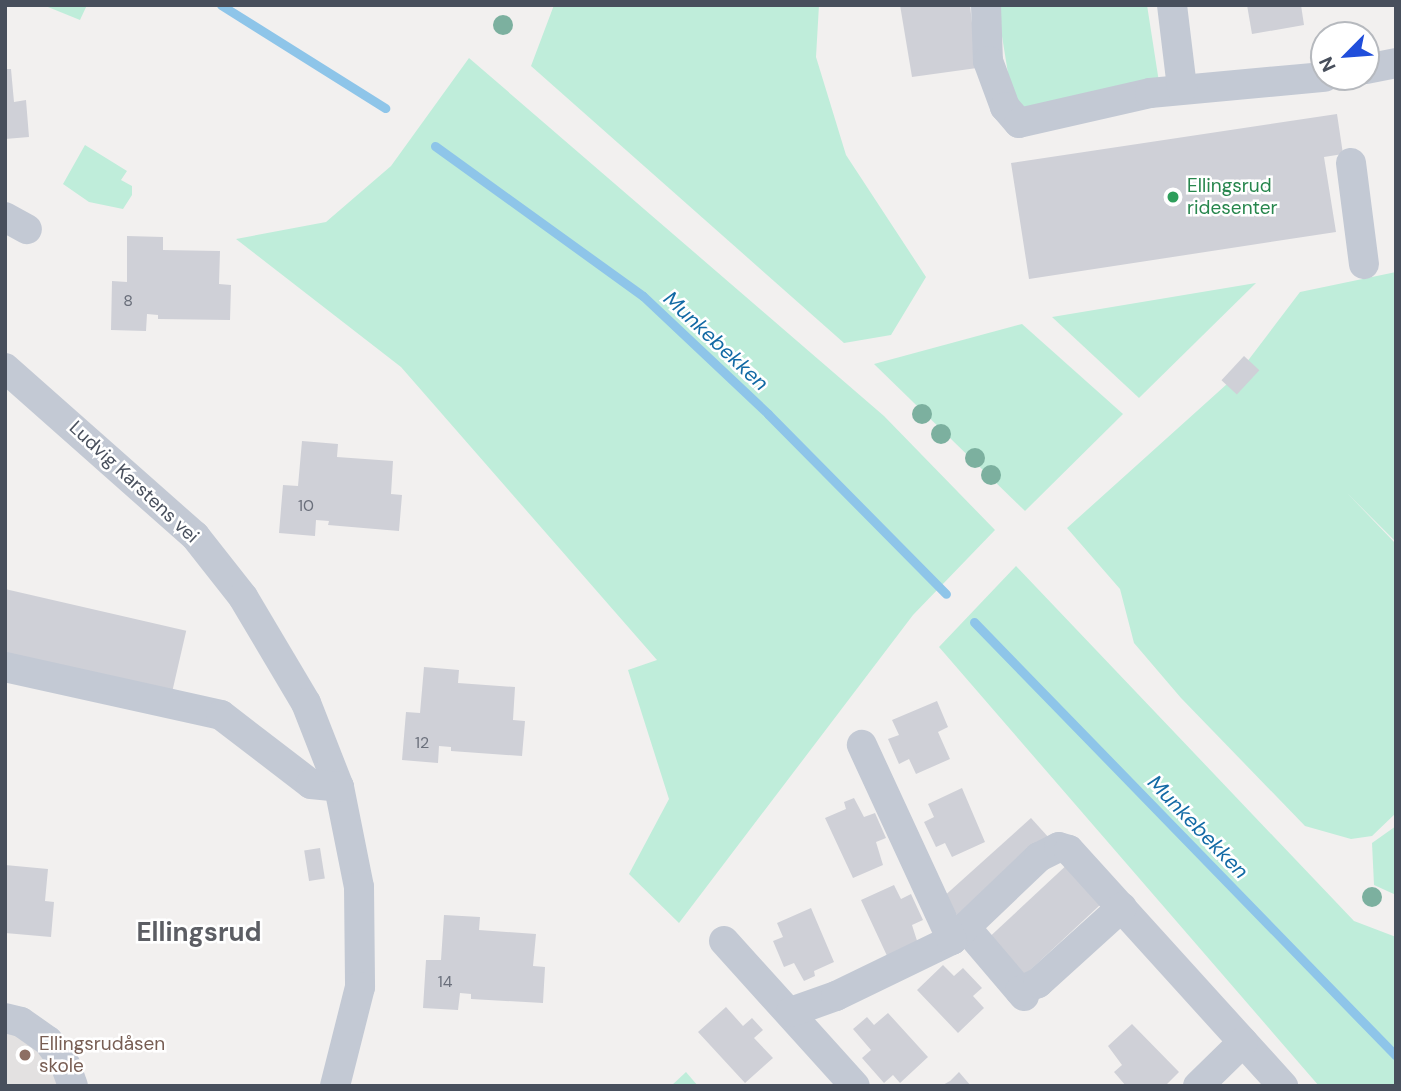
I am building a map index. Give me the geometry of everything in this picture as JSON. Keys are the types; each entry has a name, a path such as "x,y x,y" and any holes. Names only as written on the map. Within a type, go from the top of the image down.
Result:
{"street":[{"path":"986,5 984,31 988,61 1005,107 1019,123 1182,88 1310,78"},
{"path":"1172,5 1182,88"},
{"path":"1351,163 1364,264"},
{"name":"Ludvig Karstens vei","path":"5,368 170,511 216,560 301,692 339,787 359,887 362,945 360,987 335,1086"},
{"path":"5,667 221,716 310,784 339,787"},
{"path":"862,745 959,934 1022,993 1038,983 1122,907"},
{"path":"791,1012 836,996 959,934 1028,866 1059,847 1069,850 1283,1086"},
{"path":"724,941 791,1012 855,1086"},
{"path":"5,1018 21,1022 48,1041 65,1064 73,1086"},
{"path":"1198,1086 1243,1042"}],"shaded area":[{"name":"Ellingsrudåsen skole","path":"5,1029 37,1046 62,1086 5,1086"}],"green space":[{"path":"43,5 87,5 80,20"},
{"path":"554,5 819,5 816,57 846,155 926,277 891,335 844,343 531,66"},
{"path":"997,5 1147,5 1161,95 1015,117"},
{"path":"469,58 884,416 995,530 913,615 679,923 629,874 669,799 628,670 657,660 401,367 236,239 326,222 391,166"},
{"path":"85,145 127,171 121,180 132,186 132,195 123,209 89,202 63,184"},
{"path":"1396,272 1396,542 1347,493 1396,544 1396,813 1372,836 1351,839 1305,826 1181,698 1134,643 1120,589 1067,528 1237,375 1300,292"},
{"path":"1256,283 1139,398 1052,317"},
{"path":"1022,324 1123,414 1025,511 874,364"},
{"path":"1016,566 1354,921 1396,937 1396,1086 1319,1086 939,647"},
{"path":"1396,826 1396,895 1374,885 1372,843"},
{"path":"686,1072 698,1086 671,1086"}],"building":[{"path":"900,5 970,5 977,68 912,77"},
{"path":"1247,5 1301,5 1304,25 1252,34"},
{"path":"5,69 11,69 14,102 26,100 29,137 5,139"},
{"name":"Ellingsrud ridesenter","path":"1337,114 1343,154 1324,157 1336,232 1029,279 1011,163"},
{"path":"127,236 163,237 163,250 220,251 219,284 231,285 230,320 158,319 158,315 147,314 146,331 111,330 112,281 127,282"},
{"path":"1244,356 1259,370 1237,394 1221,380"},
{"path":"302,441 338,444 337,457 393,461 391,494 402,495 399,531 328,525 329,521 316,520 315,536 279,533 283,485 298,486"},
{"path":"5,589 186,631 172,692 5,654"},
{"path":"424,667 459,670 458,683 515,687 513,720 525,721 522,756 451,751 451,747 439,746 438,763 402,760 406,712 420,713"},
{"path":"937,701 948,727 938,732 950,759 916,774 909,759 899,764 888,739 899,735 892,720"},
{"path":"962,788 985,842 952,857 945,843 936,847 924,822 934,817 928,804"},
{"path":"854,798 864,817 875,813 886,838 876,842 883,865 853,878 825,818 846,809 844,802"},
{"path":"1031,818 1050,839 961,919 942,898"},
{"path":"320,848 325,879 309,881 304,851"},
{"path":"1071,861 1106,899 1019,981 983,943"},
{"path":"5,865 48,869 45,901 54,902 51,937 5,933"},
{"path":"894,885 901,899 911,894 923,920 912,925 919,947 889,960 861,900"},
{"path":"811,908 834,962 814,971 815,976 804,981 794,963 784,967 773,941 783,937 777,923"},
{"path":"444,915 480,917 479,930 536,934 533,966 545,967 543,1003 471,999 471,994 460,993 458,1010 423,1008 426,960 441,960"},
{"path":"943,965 954,976 963,968 982,988 973,996 984,1008 958,1033 917,990"},
{"path":"726,1007 743,1026 752,1018 763,1030 754,1038 773,1058 745,1083 698,1032"},
{"path":"888,1013 928,1057 900,1083 893,1075 884,1083 862,1058 871,1050 853,1029 867,1017 874,1025"},
{"path":"1132,1024 1179,1072 1165,1086 1126,1086 1114,1072 1122,1065 1108,1046"},
{"path":"959,1072 971,1086 941,1086 950,1081"}],"waterway":[{"name":"Munkebekken","path":"221,5 385,108"},
{"name":"Munkebekken","path":"435,146 643,296 768,414 946,594"},
{"name":"Munkebekken","path":"974,622 1396,1056"}],"place":[{"name":"Ellingsrud ridesenter","path":"1173,197"},
{"name":"Ellingsrudåsen skole","path":"25,1055"}],"district":[{"name":"Ellingsrud","path":"199,933"}]}
